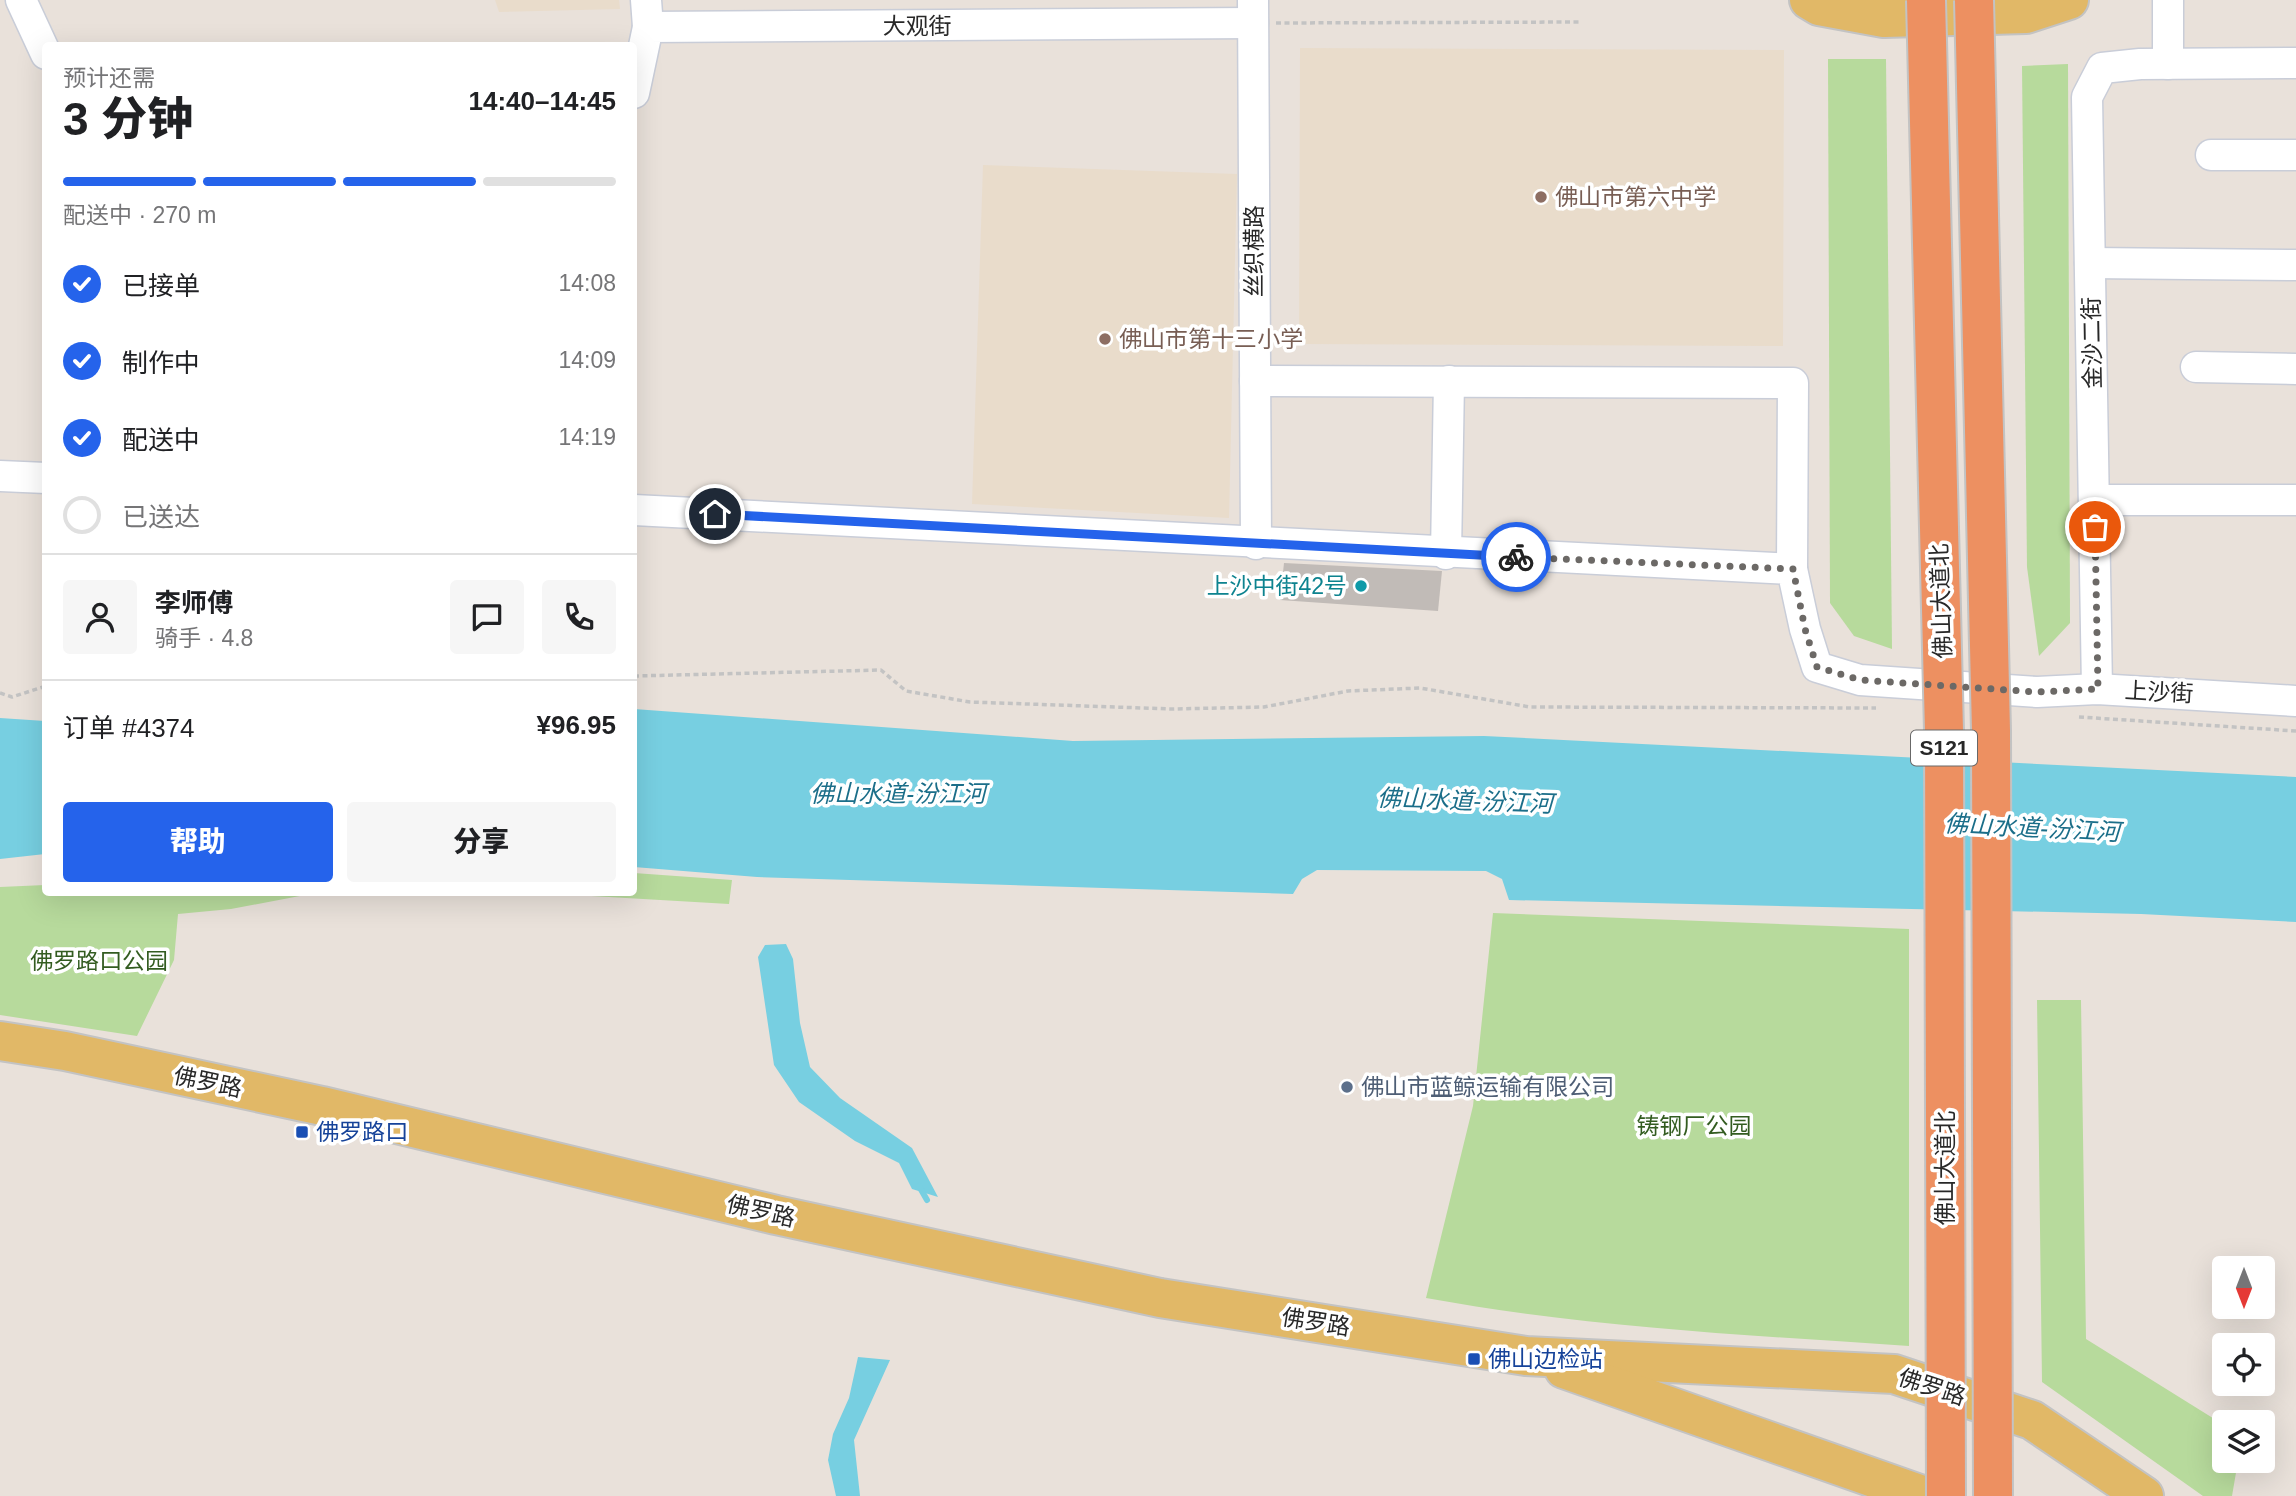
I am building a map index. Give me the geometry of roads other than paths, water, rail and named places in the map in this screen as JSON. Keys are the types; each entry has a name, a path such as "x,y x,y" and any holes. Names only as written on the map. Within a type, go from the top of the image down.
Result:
{"highway":[{"name":"佛山大道北","path":"1926,0 1944,731 1946,1496"},
{"name":"佛山大道北","path":"1974,0 1991,731 1993,1496"}],"main road":[{"path":"1809,0 1819,6 1884,18 2026,14 2069,0"},
{"name":"佛罗路","path":"0,1041 65,1051 323,1106 776,1215 1160,1298 1526,1356 1894,1374 2032,1420 2144,1496"},
{"name":"佛罗路","path":"1526,1356 1925,1496"}],"street":[{"path":"21,0 42,45"},
{"path":"2168,0 2168,64 2296,63"},
{"name":"大观街","path":"637,75 647,14 1253,12"},
{"name":"丝织横路","path":"1253,12 1256,544"},
{"name":"金沙二街","path":"2098,689 2087,97 2102,68 2168,64"},
{"path":"2211,155 2296,155"},
{"path":"2090,263 2296,265"},
{"path":"2196,367 2296,369"},
{"path":"637,510 1446,554 1793,569 1793,383 1255,381"},
{"path":"1446,554 1449,381"},
{"path":"0,476 42,478"},
{"path":"2095,500 2296,500"},
{"name":"上沙街","path":"1793,569 1805,629 1817,667 1860,680 2037,692 2098,689 2296,701"}],"water":[{"name":"佛山水道-汾江河","path":"637,709 1073,741 1484,736 2296,777 2296,922 2141,914 1509,900 1502,879 1486,871 1317,870 1302,879 1293,894 757,877 637,867"},
{"path":"0,718 42,721 42,854 0,859"},
{"path":"786,944 793,959 800,1023 810,1067 840,1098 912,1148 938,1197 912,1189 899,1163 855,1141 799,1102 774,1065 758,957 765,945"},
{"path":"858,1357 890,1360 854,1440 860,1496 836,1496 828,1460 833,1434 849,1398"}],"waterway":[{"path":"919,1186 927,1200"}],"place":[{"name":"佛山市第六中学","path":"1541,197"},
{"name":"佛山市第十三小学","path":"1105,339"},
{"name":"上沙中街42号","path":"1361,586"},
{"name":"佛山市蓝鲸运输有限公司","path":"1347,1087"},
{"name":"佛罗路口","path":"302,1132"},
{"name":"佛山边检站","path":"1474,1359"}],"park label":[{"name":"佛罗路口公园","path":"99,961"},
{"name":"铸钢厂公园","path":"1694,1126"}]}
